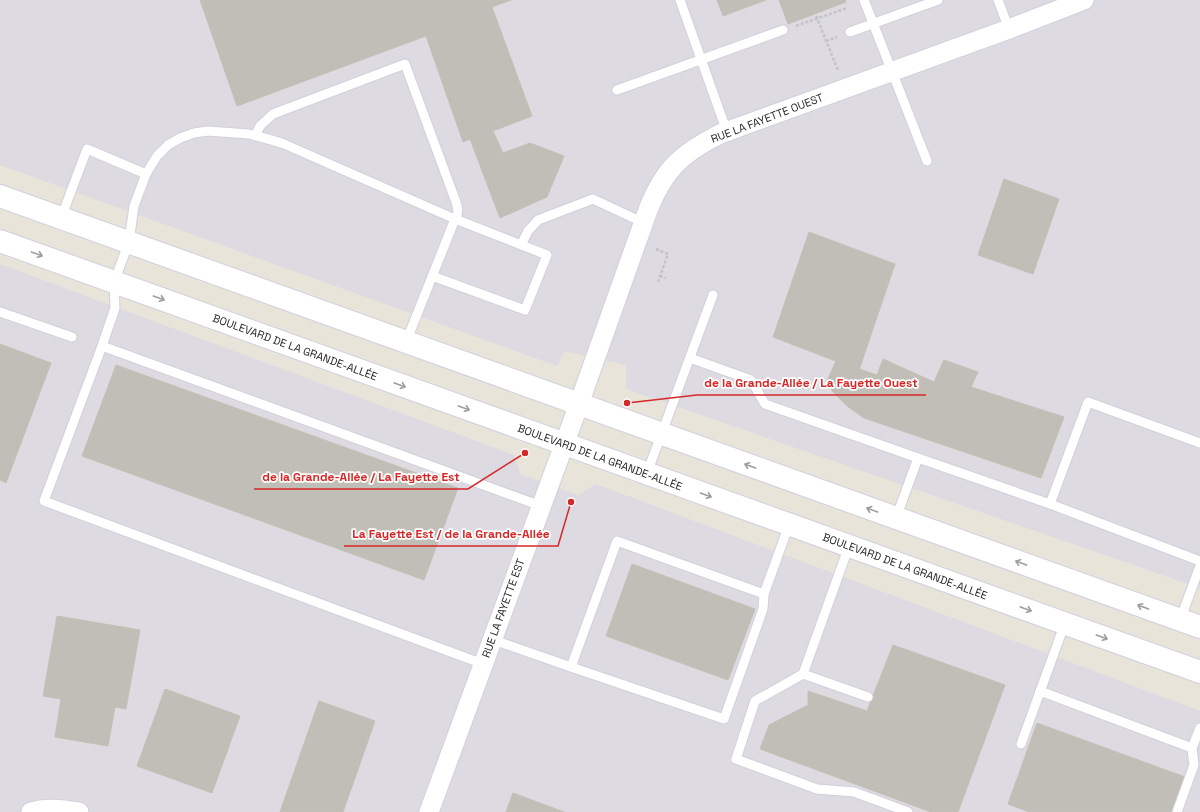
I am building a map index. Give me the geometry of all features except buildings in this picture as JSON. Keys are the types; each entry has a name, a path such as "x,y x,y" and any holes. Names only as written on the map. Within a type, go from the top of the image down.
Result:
{"street":[{"name":"RUE LA FAYETTE OUEST","path":"579,404 654,195 671,168 690,151 703,142 727,132 1010,29 1084,0"},
{"path":"0,196 1190,624"},
{"name":"BOULEVARD DE LA GRANDE-ALLÉE","path":"0,240 1200,672"},
{"name":"RUE LA FAYETTE EST","path":"428,812 579,404"},
{"path":"31,812 44,809 55,809 78,812"}],"lane":[{"path":"680,0 727,132"},
{"path":"864,0 927,161"},
{"path":"850,32 938,0"},
{"path":"998,0 1010,29"},
{"path":"617,90 787,29"},
{"path":"255,136 260,126 273,114 405,64 458,210 406,342"},
{"path":"432,276 525,310 547,255 455,220 284,144 255,136 208,131 194,133 168,144 157,156 146,174 134,206 129,242 114,282 115,308 44,501 482,664"},
{"path":"61,218 87,149 146,174"},
{"path":"521,245 528,231 538,220 593,199 644,223"},
{"path":"647,473 713,295"},
{"path":"0,312 72,337"},
{"path":"102,346 541,506"},
{"path":"690,358 751,380 765,404 1050,504 1200,561"},
{"path":"1050,504 1088,402 1200,443"},
{"path":"896,518 918,458"},
{"path":"492,639 724,719 763,609 764,594 789,524"},
{"path":"571,667 617,541 764,594"},
{"path":"849,546 803,674 755,701 736,759 817,789 854,792 908,812"},
{"path":"1190,624 1200,566"},
{"path":"1020,744 1065,623"},
{"path":"803,674 868,697"},
{"path":"1040,691 1192,748"},
{"path":"1177,812 1194,765 1192,748 1200,728"}],"path":[{"path":"787,29 817,17 846,8"},
{"path":"817,17 840,76"},
{"path":"651,248 668,254 658,282"},
{"path":"660,276 666,278"}],"shaded area":[{"path":"0,0 1200,0 1200,588 626,389 626,365 565,351 557,366 0,165"},
{"path":"0,264 514,455 520,474 578,495 596,484 1200,711 1200,812 0,812"}],"place":[{"name":"de la Grande-Allée / La Fayette Ouest","path":"627,403"},
{"name":"de la Grande-Allée / La Fayette Est","path":"525,453"},
{"name":"La Fayette Est / de la Grande-Allée","path":"571,502"}]}
